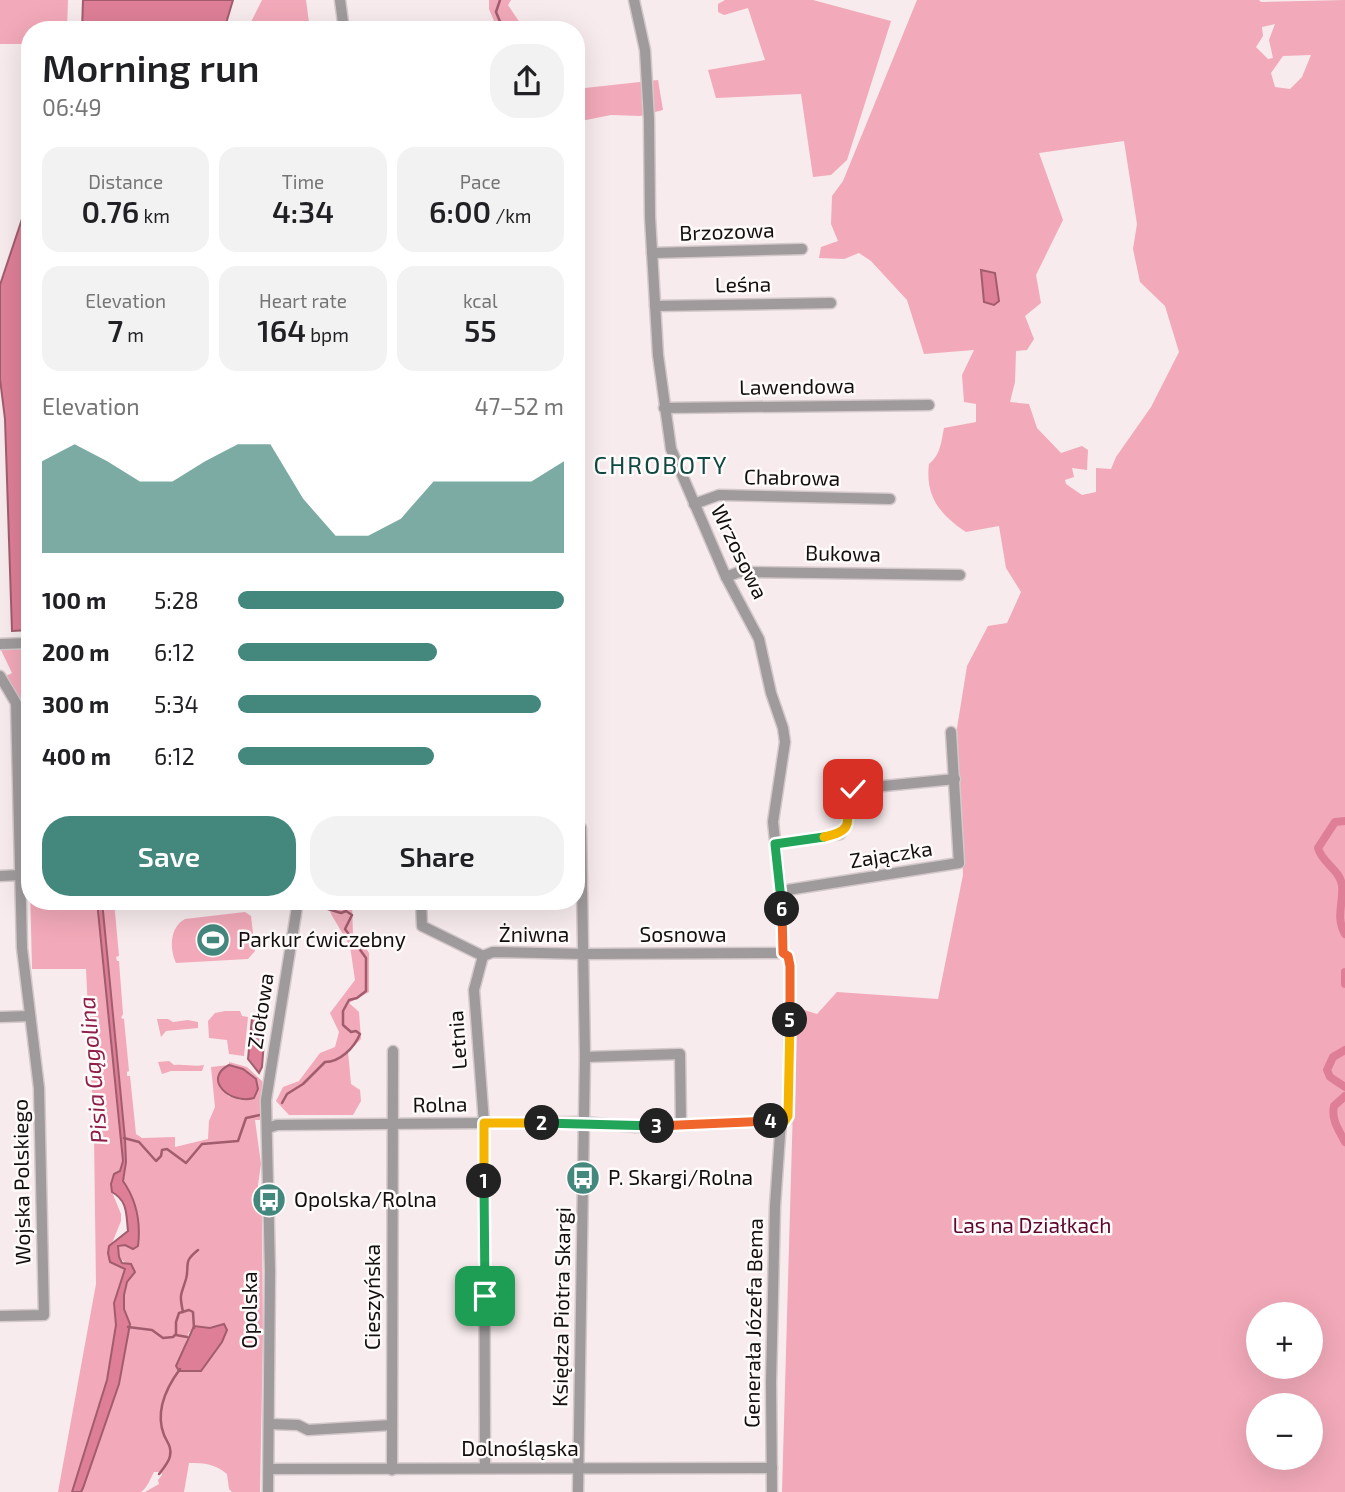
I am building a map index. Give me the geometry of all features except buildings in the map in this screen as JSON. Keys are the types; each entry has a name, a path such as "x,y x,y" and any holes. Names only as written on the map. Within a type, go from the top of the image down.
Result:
{"street":[{"path":"340,0 343,21"},
{"name":"Wrzosowa","path":"634,0 645,50 658,355 674,460 726,577 759,639 771,693 783,729 785,757 774,807 783,953"},
{"name":"Brzozowa","path":"652,253 802,249"},
{"name":"Leśna","path":"655,306 831,303"},
{"name":"Lawendowa","path":"664,408 929,405"},
{"name":"Chabrowa","path":"694,504 719,495 890,499"},
{"name":"Bukowa","path":"726,577 739,572 960,575"},
{"path":"0,644 21,643"},
{"name":"Wojska Polskiego","path":"0,676 16,703 22,948 39,1088 44,1315 0,1316"},
{"name":"Zajączka","path":"781,891 959,863 951,732"},
{"path":"775,844 840,834 847,825 845,798 853,789 955,779"},
{"path":"0,876 20,875"},
{"name":"Ziołowa","path":"267,1124 267,1100 297,910"},
{"path":"421,910 422,926 483,956"},
{"name":"Księdza Piotra Skargi","path":"578,1492 585,1057 583,910"},
{"name":"Żniwna","path":"483,956 493,952 584,954"},
{"name":"Sosnowa","path":"584,954 783,953"},
{"name":"Generała Józefa Bema","path":"772,1492 771,1383 775,1219 781,1121 788,1116 790,966 788,956 783,953"},
{"name":"Letnia","path":"483,956 474,990 484,1123 485,1468"},
{"path":"0,1017 30,1016"},
{"name":"Cieszyńska","path":"391,1470 393,1051"},
{"path":"585,1057 680,1054 681,1124"},
{"name":"Rolna","path":"267,1124 584,1122 635,1127 781,1121"},
{"name":"Opolska","path":"267,1124 268,1492"},
{"path":"269,1424 298,1425 308,1430 392,1425"},
{"name":"Dolnośląska","path":"269,1469 772,1468"}],"green space":[{"path":"0,0 68,0 67,21 21,21 21,44 0,44"},
{"path":"262,0 306,0 309,21 252,21"},
{"path":"489,0 511,0 508,5 519,21 494,21 489,9"},
{"path":"725,0 813,0 891,21 847,160 831,175 813,177 801,94 716,98 708,70 765,60 748,8 724,15 718,12 718,4"},
{"name":"Las na Działkach","path":"917,0 1345,0 1345,1492 782,1492 795,1036 801,1009 817,1014 837,992 938,999 963,875 957,728 967,666 988,626 1007,623 1021,592 1006,568 999,526 966,532 936,504 929,486 929,464 938,452 944,428 976,422 976,404 964,402 962,375 974,350 924,354 907,300 871,261 859,253 844,259 819,258 821,247 838,241 831,224 832,196 843,181","holes":["1275,24 1269,40 1273,58 1268,59 1256,47 1263,36 1262,27","1311,55 1302,77 1290,89 1275,87 1271,73 1283,56","1124,141 1137,224 1133,249 1140,282 1165,306 1179,352 1151,407 1116,457 1111,469 1096,468 1096,492 1082,495 1066,484 1065,480 1074,477 1072,468 1087,470 1088,450 1082,446 1061,453 1037,428 1029,404 1010,402 1015,382 1016,351 1027,350 1034,339 1025,316 1041,303 1036,275 1063,220 1039,153"]},
{"path":"658,80 663,110 640,116 611,115 585,120 585,88"},
{"path":"21,649 21,750 19,699 6,676 12,673 1,650"},
{"path":"30,910 98,910 123,1161 112,1192 121,1221 108,1253 125,1269 114,1303 116,1325 107,1380 72,1492 58,1492 96,1284 94,1135 86,969 32,969"},
{"path":"103,910 115,910 119,956 116,957 119,961 123,1014 121,1018 124,1019 129,1071 127,1076 130,1076 136,1134 142,1138 175,1137 175,1147 208,1139 209,1121 215,1107 211,1067 229,1065 229,1062 247,1067 262,1081 262,1120 255,1120 261,1164 258,1185 262,1218 260,1492 232,1492 227,1474 223,1471 210,1465 189,1463 184,1492 145,1492 159,1484 161,1472 154,1472 141,1492 81,1492 119,1384 130,1324 124,1309 124,1295 127,1282 135,1272 119,1257 118,1246 138,1246 139,1228 134,1204 123,1181 126,1162","holes":["236,1066 241,1100 228,1096 224,1068","210,1328 222,1342 201,1370 179,1362 189,1332"]},
{"path":"330,910 352,910 353,936 358,936 369,953 369,992 349,1003 359,1012 361,1039 348,1052 351,1084 360,1090 361,1101 353,1115 289,1115 276,1101 283,1087 299,1081 320,1053 335,1047 339,1032 330,1013 355,980 350,946"},
{"name":"Parkur ćwiczebny","path":"245,912 251,916 255,951 248,959 176,963 172,938 176,927 185,919"},
{"path":"240,1011 242,1016 248,1017 244,1056 229,1054 227,1040 209,1038 208,1021 215,1013"},
{"path":"157,1019 198,1022 198,1028 166,1031 161,1037"},
{"path":"169,1061 174,1065 204,1065 202,1071 171,1071 162,1074 158,1062"}],"shaded area":[{"path":"83,0 233,0 227,21 82,21"},
{"path":"21,222 21,630 12,631 5,419 0,379 0,285"},
{"path":"981,270 995,273 999,301 994,305 984,302"},
{"path":"98,910 103,910 125,1139 123,1181 135,1204 139,1237 138,1246 133,1249 125,1245 118,1246 122,1263 131,1264 135,1272 127,1282 124,1295 124,1309 130,1324 119,1384 83,1488 81,1492 72,1492 107,1380 116,1325 114,1303 125,1269 110,1262 108,1253 109,1246 128,1231 124,1204 112,1192 111,1184 123,1161"},
{"path":"258,1014 266,1015 262,1067 259,1073 248,1059 252,1018"},
{"path":"229,1065 243,1069 256,1079 258,1089 254,1098 236,1098 222,1089 218,1077"},
{"path":"224,1324 227,1330 222,1342 201,1371 179,1371 176,1366 194,1326 210,1328"}],"waterway":[{"path":"500,0 496,12 500,21"},
{"path":"1345,821 1335,822 1318,848 1341,880 1340,909 1345,934"},
{"path":"282,1103 287,1094 303,1084 325,1062 336,1060 346,1053 360,1034 351,1032 343,1025 343,1011 349,1000 366,991 366,958 345,929 352,915 346,911 341,913 331,910"},
{"path":"1345,972 1345,984"},
{"path":"1345,1050 1333,1057 1327,1070 1330,1077 1345,1087"},
{"path":"1345,1096 1334,1106 1333,1111 1336,1125 1345,1142"},
{"name":"Pisia Gągolina","path":"124,1138 139,1142 156,1161 162,1150 167,1149 186,1163 202,1144 238,1141 246,1118 260,1115"},
{"path":"183,1312 181,1295 188,1264 198,1250"},
{"path":"128,1327 152,1330 163,1338 173,1337 176,1334 179,1313 189,1310 193,1312 194,1328"},
{"path":"176,1335 187,1337"},
{"path":"159,1474 170,1453 162,1426 161,1409 166,1392 180,1369"}],"place":[{"name":"Parkur ćwiczebny","path":"213,940"},
{"name":"P. Skargi/Rolna","path":"583,1178"},
{"name":"Opolska/Rolna","path":"269,1200"}],"district":[{"name":"CHROBOTY","path":"661,466"}],"route":[{"path":"485,1296 484,1123 584,1122 635,1127 787,1119 790,960 787,954 783,953 781,891 775,844 840,834 847,825 845,798 853,789"}]}
